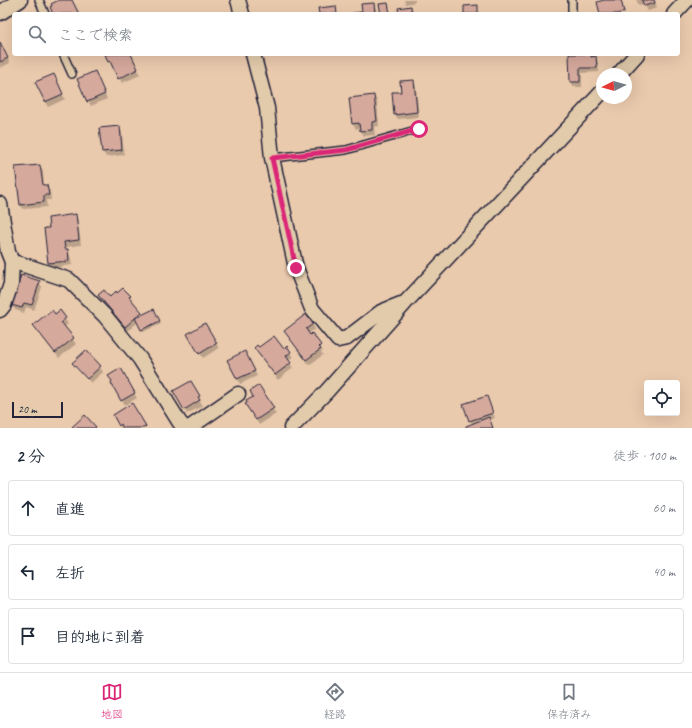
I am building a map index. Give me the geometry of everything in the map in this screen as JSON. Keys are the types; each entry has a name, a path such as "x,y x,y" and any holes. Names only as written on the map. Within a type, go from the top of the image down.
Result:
{"street":[{"path":"0,13 20,0"},
{"path":"238,0 241,12"},
{"path":"676,12 687,0"},
{"path":"253,56 267,108 272,158 296,268 312,309 338,340 347,338 382,312 405,303"},
{"path":"624,68 635,56"},
{"path":"291,428 327,391 405,303 596,98"},
{"path":"0,204 8,252 12,262 11,284 4,305 0,310"},
{"path":"12,262 70,280 105,316 140,359 182,427 238,394"}],"lane":[{"path":"39,0 44,12"},
{"path":"572,0 572,12"},
{"path":"64,56 72,74"},
{"path":"272,158 346,150 419,129"}],"building":[{"path":"59,0 72,0 78,12 52,12 50,7 52,6 51,4"},
{"path":"604,0 621,0 624,12 600,12 597,2"},
{"path":"642,0 654,0 655,3 644,6"},
{"path":"374,3 375,12 362,12 361,4"},
{"path":"388,3 390,12 381,12 379,4"},
{"path":"478,5 478,12 464,12 464,6"},
{"path":"336,6 337,12 319,12 318,8"},
{"path":"411,6 412,12 399,12 398,8"},
{"path":"0,42 8,58 0,62"},
{"path":"106,56 132,56 138,69 118,79 110,61 108,62"},
{"path":"569,56 596,56 597,68 580,68 580,82 570,82"},
{"path":"95,71 105,94 87,102 77,79"},
{"path":"54,74 63,94 45,102 35,82"},
{"path":"414,80 417,112 394,115 392,92 401,92 400,81"},
{"path":"374,95 377,121 372,122 372,130 360,131 359,123 352,124 349,98"},
{"path":"120,126 122,150 102,152 99,128"},
{"path":"40,165 43,185 47,185 49,195 44,195 44,202 20,205 15,167"},
{"path":"76,214 79,240 64,242 65,249 68,249 69,261 48,263 44,228 49,228 48,218"},
{"path":"21,275 40,281 32,305 24,303 22,308 11,305"},
{"path":"123,288 131,296 129,297 142,312 125,327 98,295 104,290 110,297 116,291 117,293"},
{"path":"154,309 160,321 141,330 135,318"},
{"path":"52,310 55,314 60,310 66,318 61,322 74,338 55,353 33,325"},
{"path":"306,314 313,324 306,329 310,335 312,333 321,345 319,347 321,349 306,360 284,331"},
{"path":"205,323 217,343 199,354 187,334"},
{"path":"274,336 284,349 287,346 291,352 286,356 291,363 275,375 254,348 257,345 259,347"},
{"path":"86,350 101,366 87,379 72,363"},
{"path":"245,351 255,371 237,379 227,360"},
{"path":"121,368 135,393 121,401 111,383 112,381 108,376"},
{"path":"191,381 200,396 198,397 200,400 184,410 173,391"},
{"path":"259,385 274,408 256,420 245,404 247,403 246,401 253,397 250,391"},
{"path":"487,396 493,413 469,421 463,404"},
{"path":"132,403 146,426 144,428 123,428 121,424 119,426 113,415"},
{"path":"85,415 96,427 95,428 72,427"},
{"path":"489,417 493,428 466,428 466,426"}],"route":[{"path":"296,268 272,158 346,150 419,129"}]}
